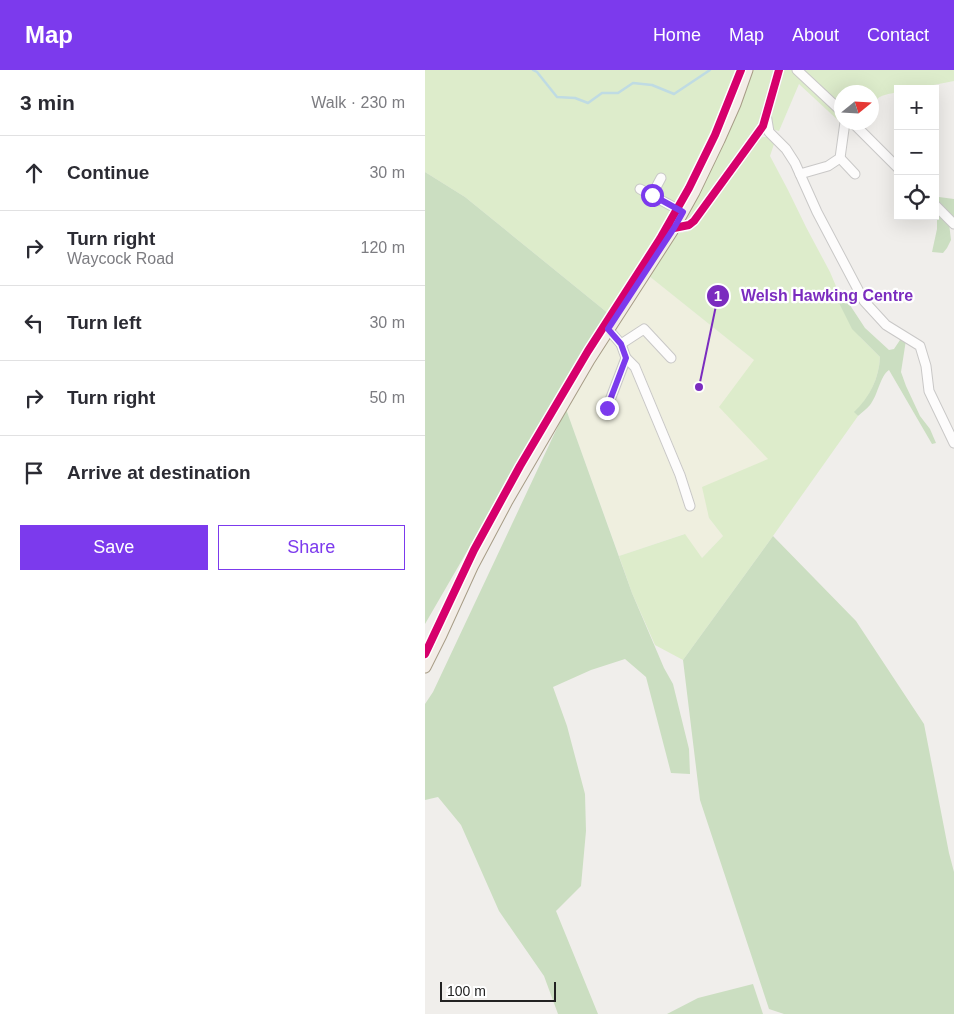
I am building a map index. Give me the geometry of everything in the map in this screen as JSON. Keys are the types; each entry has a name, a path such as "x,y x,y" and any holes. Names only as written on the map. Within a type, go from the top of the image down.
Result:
{"main road":[{"path":"425,667 493,526 572,388 683,212 719,140 747,70"}],"street":[{"path":"674,228 689,225 694,221 763,126 779,70"},
{"path":"797,70 834,105"},
{"path":"766,114 769,132 787,149 795,163 817,212 864,301 886,325 920,346 926,366 929,391 954,443"},
{"path":"800,174 828,166 840,158 844,130"},
{"path":"860,130 894,164"},
{"path":"840,158 855,174"},
{"path":"652,195 661,178"},
{"path":"640,189 683,212"},
{"path":"939,209 954,224"},
{"path":"608,329 621,344 626,358 635,367 690,506"},
{"path":"621,344 644,329 671,358"},
{"path":"607,408 626,358"}],"green space":[{"path":"425,70 738,70 692,178 609,314 465,197 425,172"},
{"path":"751,70 775,70 759,126 689,222 686,221 685,220"},
{"path":"784,70 954,70 954,81 934,85 894,85 894,93 879,97 879,85 834,85 834,116 799,84 779,131 769,126"},
{"path":"763,137 767,137 774,144 770,156 830,272 838,291 834,294 860,337 880,357 878,372 873,387 855,412 858,416 683,660 655,645 632,593 619,556 685,534 702,558 723,536 709,518 702,487 768,459 719,407 754,360 649,276 674,236 690,231 699,223 758,141"},
{"path":"425,172 465,197 609,314 557,396 425,624"},
{"path":"939,197 954,199 954,216 952,218 939,204"},
{"path":"939,213 949,223 951,240 943,253 932,252"},
{"path":"649,276 754,360 768,459 709,518 723,536 701,559 684,534 619,556 566,409 583,378"},
{"path":"840,290 865,328 889,350 894,349 900,340 906,340 901,372 920,416 930,429 936,443 932,444 889,370 883,377 869,406 858,416 854,412 873,387 880,357 852,329 834,293"},
{"path":"566,409 632,593 664,668 673,684 689,749 690,774 671,773 646,677 625,659 591,670 553,687 567,726 585,794 586,831 581,886 556,911 598,1014 558,1014 544,976 499,911 461,825 438,797 425,800 425,704 433,692"},
{"path":"773,536 856,621 924,724 954,872 954,1014 784,1014 769,1009 700,800 683,660"},
{"path":"753,984 763,1014 667,1014 698,998"}],"waterway":[{"path":"533,70 537,72 557,97 575,98 588,103 602,93 618,93 633,83 652,85 674,94 710,70"}],"cycle path":[{"path":"425,654 474,550 520,466 588,351 660,239 689,188 715,135 741,70"},
{"path":"674,228 689,225 694,221 763,126 779,70"}],"place":[{"name":"Welsh Hawking Centre","path":"699,387"}],"route":[{"path":"607,408 626,358 621,344 608,329 683,212 652,195"}]}
